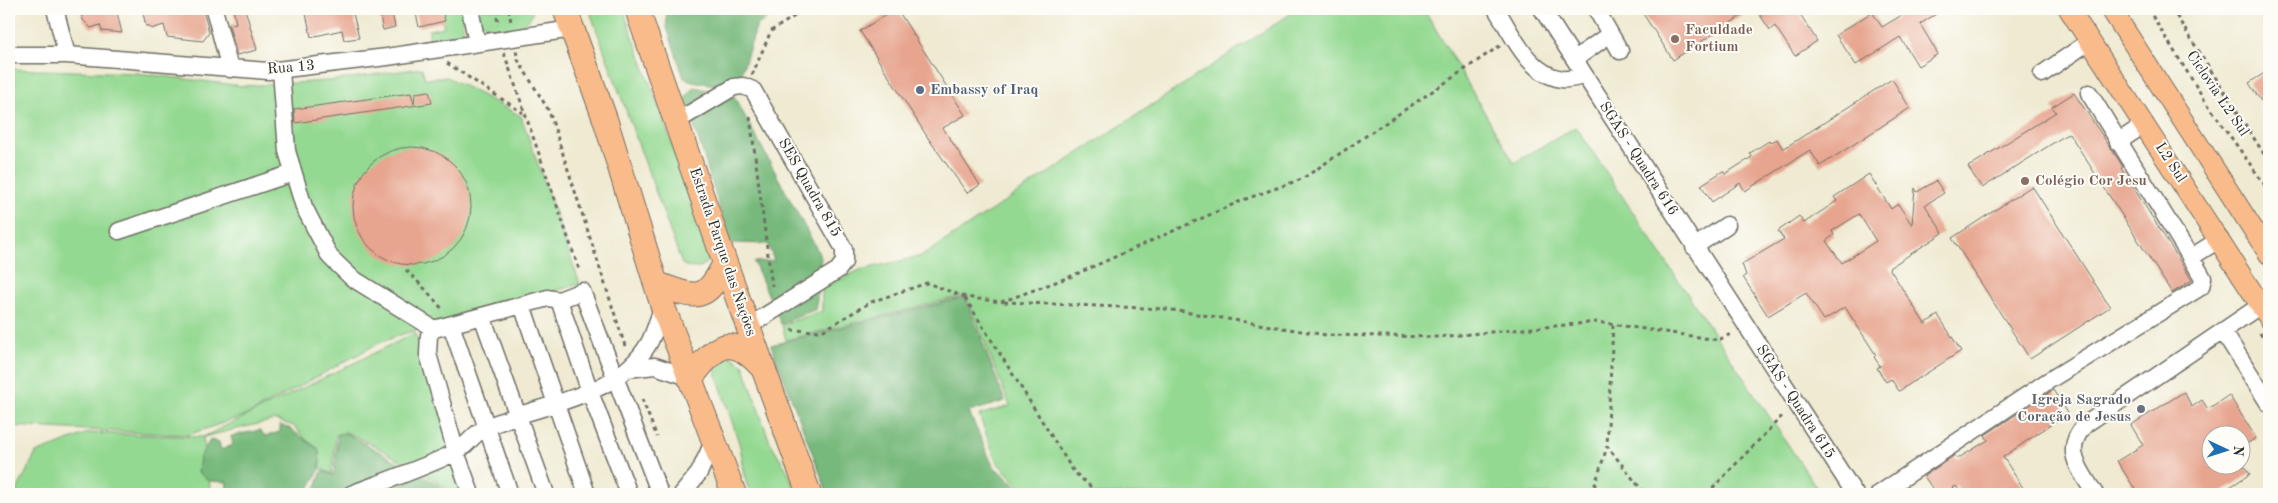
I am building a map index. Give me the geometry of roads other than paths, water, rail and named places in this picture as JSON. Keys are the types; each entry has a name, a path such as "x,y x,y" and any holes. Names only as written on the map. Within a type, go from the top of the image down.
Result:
{"highway":[{"name":"Estrada Parque das Nações","path":"637,9 808,494"},
{"path":"569,19 606,119 663,307 734,494"},
{"path":"656,284 689,294 704,292 716,283 725,263"},
{"path":"691,378 709,354 721,347 735,346 750,354 762,367"}],"main road":[{"path":"646,9 646,34"},
{"name":"L2 Sul","path":"2070,9 2220,239 2263,318"},
{"path":"2112,9 2269,254"}],"street":[{"path":"55,9 67,55"},
{"path":"214,9 230,69"},
{"path":"470,9 477,43"},
{"path":"1496,9 1532,65 1545,74 1564,79 1585,76"},
{"name":"SGAS - Quadra 616","path":"1542,9 1734,310"},
{"path":"1596,9 1620,51"},
{"name":"Rua 13","path":"9,56 67,55 268,71 507,39 569,19"},
{"path":"1574,59 1610,34"},
{"path":"2042,74 2090,41"},
{"path":"281,70 287,151 304,208 330,257 352,278 434,329"},
{"name":"SES Quadra 815","path":"678,121 734,87 746,87 753,90 844,249 844,262 838,270 749,326"},
{"path":"1879,494 2048,381 2200,287 2203,278 2118,142 2090,93"},
{"path":"2118,142 2145,124"},
{"path":"119,231 293,173"},
{"path":"1694,247 1727,225"},
{"path":"2190,258 2220,239"},
{"path":"471,494 456,452 428,354 429,335 434,329 548,298 559,300 582,291 621,373 660,494"},
{"path":"559,300 590,392 629,494"},
{"path":"522,305 587,494"},
{"path":"351,494 456,452 485,427 590,392 621,373 650,341 663,307"},
{"name":"SGAS - Quadra 615","path":"1734,310 1855,494"},
{"path":"482,316 546,494"},
{"path":"2095,494 2074,458 2077,434 2086,424 2223,331 2263,318"},
{"path":"451,325 485,427 510,494"},
{"path":"2223,331 2269,404"},
{"path":"621,373 655,366 691,378"},
{"path":"682,494 699,473 714,440"}],"place":[{"name":"Faculdade Fortium","path":"1675,39"},
{"name":"Embassy of Iraq","path":"920,90"},
{"name":"Colégio Cor Jesu","path":"2025,181"},
{"name":"Igreja Sagrado Coração de Jesus","path":"2141,409"}]}
